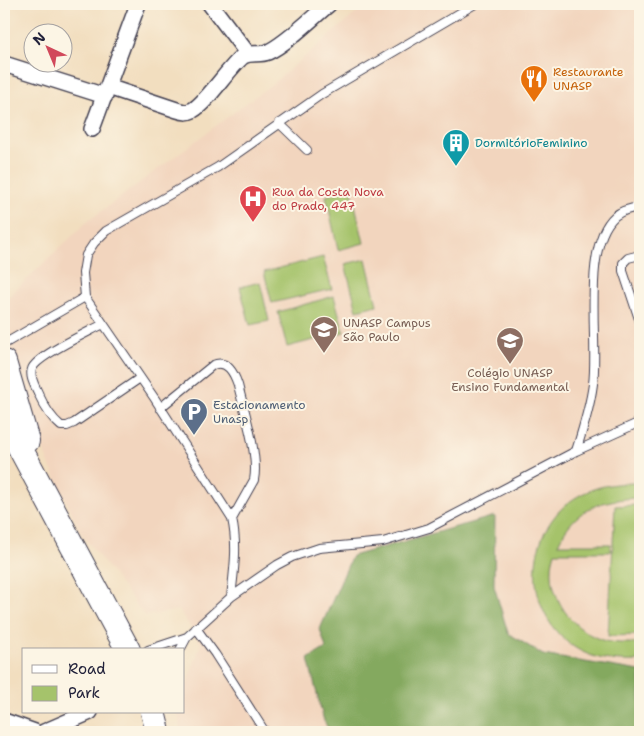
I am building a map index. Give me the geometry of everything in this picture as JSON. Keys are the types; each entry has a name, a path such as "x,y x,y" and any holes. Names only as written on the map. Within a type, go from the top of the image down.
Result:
{"main road":[{"path":"4,362 41,488"},
{"path":"4,418 125,643 141,648"},
{"path":"154,714 158,732"}],"street":[{"path":"92,129 138,4"},
{"path":"210,4 248,54"},
{"path":"4,64 184,112 192,110 206,97 238,60 248,54 266,53 280,45 329,4"},
{"path":"60,724 72,714"},
{"path":"44,732 85,714"},
{"path":"4,721 35,732"}],"lane":[{"path":"231,597 236,553 236,536 232,520 160,408 85,297 83,273 86,256 94,243 106,231 218,167 279,123 378,60 475,4"},
{"path":"279,123 307,150"},
{"path":"576,451 587,417 593,383 595,339 594,287 598,248 606,228 616,216 630,208 640,207"},
{"path":"640,255 628,258 623,263 623,271 640,322"},
{"path":"4,344 85,297"},
{"path":"103,324 50,353 35,364 32,369 32,378 43,403 57,423 63,427 74,423 140,378"},
{"path":"160,408 213,365 218,363 229,367 238,385 253,451 255,474 254,480 232,520"},
{"path":"181,648 187,637 231,597 277,565 298,555 326,547 383,542 429,528 576,451 640,422"},
{"path":"196,628 265,732"},
{"path":"154,648 187,637"}],"shaded area":[{"name":"UNASP Campus São Paulo","path":"367,4 640,4 640,732 180,732 178,714 185,714 185,689 201,644 179,610 145,616 81,533 50,466 12,373 4,335 4,301 87,222 276,81"}],"green space":[{"path":"351,188 364,243 338,250 326,196"},
{"path":"323,257 332,289 272,303 264,272"},
{"path":"366,259 377,305 357,310 345,264"},
{"path":"260,282 269,321 250,325 240,287"},
{"path":"334,296 344,332 287,347 278,312"},
{"path":"640,483 640,498 602,503 582,513 565,531 558,544 611,544 610,552 555,552 552,579 555,592 561,605 578,626 602,640 640,643 640,661 622,661 595,657 571,645 554,629 543,609 537,588 536,565 540,543 550,523 564,506 584,493 612,485"},
{"path":"640,505 640,635 608,636 615,506"},
{"path":"495,516 494,586 508,633 543,655 640,671 640,732 330,732 324,721 308,659 326,648 320,629 352,556"}],"place":[{"name":"Restaurante UNASP","path":"534,103"},
{"name":"DormitórioFeminino","path":"456,167"},
{"name":"Rua da Costa Nova do Prado, 447","path":"253,223"},
{"name":"UNASP Campus São Paulo","path":"324,354"},
{"name":"Colégio UNASP Ensino Fundamental","path":"510,365"},
{"name":"Estacionamento Unasp","path":"194,436"}]}
